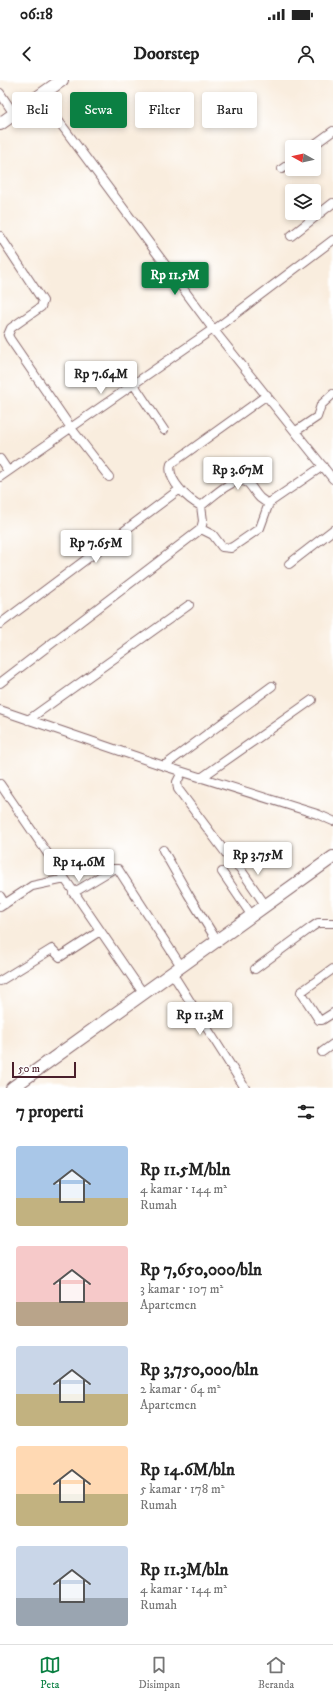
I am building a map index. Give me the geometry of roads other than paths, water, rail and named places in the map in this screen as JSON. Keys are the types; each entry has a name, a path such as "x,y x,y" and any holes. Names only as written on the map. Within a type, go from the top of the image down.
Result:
{"street":[{"path":"46,92 62,80"},
{"path":"0,93 12,111"},
{"path":"0,124 12,115"},
{"path":"62,126 213,330 296,431 333,479"},
{"path":"321,140 333,131"},
{"path":"291,236 333,203"},
{"path":"0,236 43,301 41,307 11,328 8,335 71,428 109,477"},
{"path":"0,477 213,330 333,240"},
{"path":"134,385 164,430"},
{"path":"296,431 318,417 321,404 333,394"},
{"path":"201,506 187,498 180,489 171,473 171,464 267,395"},
{"path":"0,459 8,471"},
{"path":"201,529 213,535 222,547 231,548 260,528 269,503 323,466"},
{"path":"201,506 230,483 241,481 249,484 260,499 269,503"},
{"path":"0,624 180,489"},
{"path":"0,683 201,529 203,521 201,506"},
{"path":"289,564 333,530"},
{"path":"28,720 189,605"},
{"path":"164,766 272,686"},
{"path":"201,778 312,700"},
{"path":"0,710 164,766 180,776 201,778 317,814 333,821"},
{"path":"180,776 178,789 234,864 239,867 266,906"},
{"path":"0,784 143,993"},
{"path":"163,850 217,941"},
{"path":"12,1088 333,857"},
{"path":"73,892 113,869 118,869 245,1088"},
{"path":"222,872 252,916"},
{"path":"0,896 2,905 32,886 65,879"},
{"path":"255,969 318,923 333,923"},
{"path":"0,981 52,949 60,957 100,931"},
{"path":"333,969 302,992 319,1020 322,1020 333,1013"},
{"path":"322,1052 333,1044"}]}
